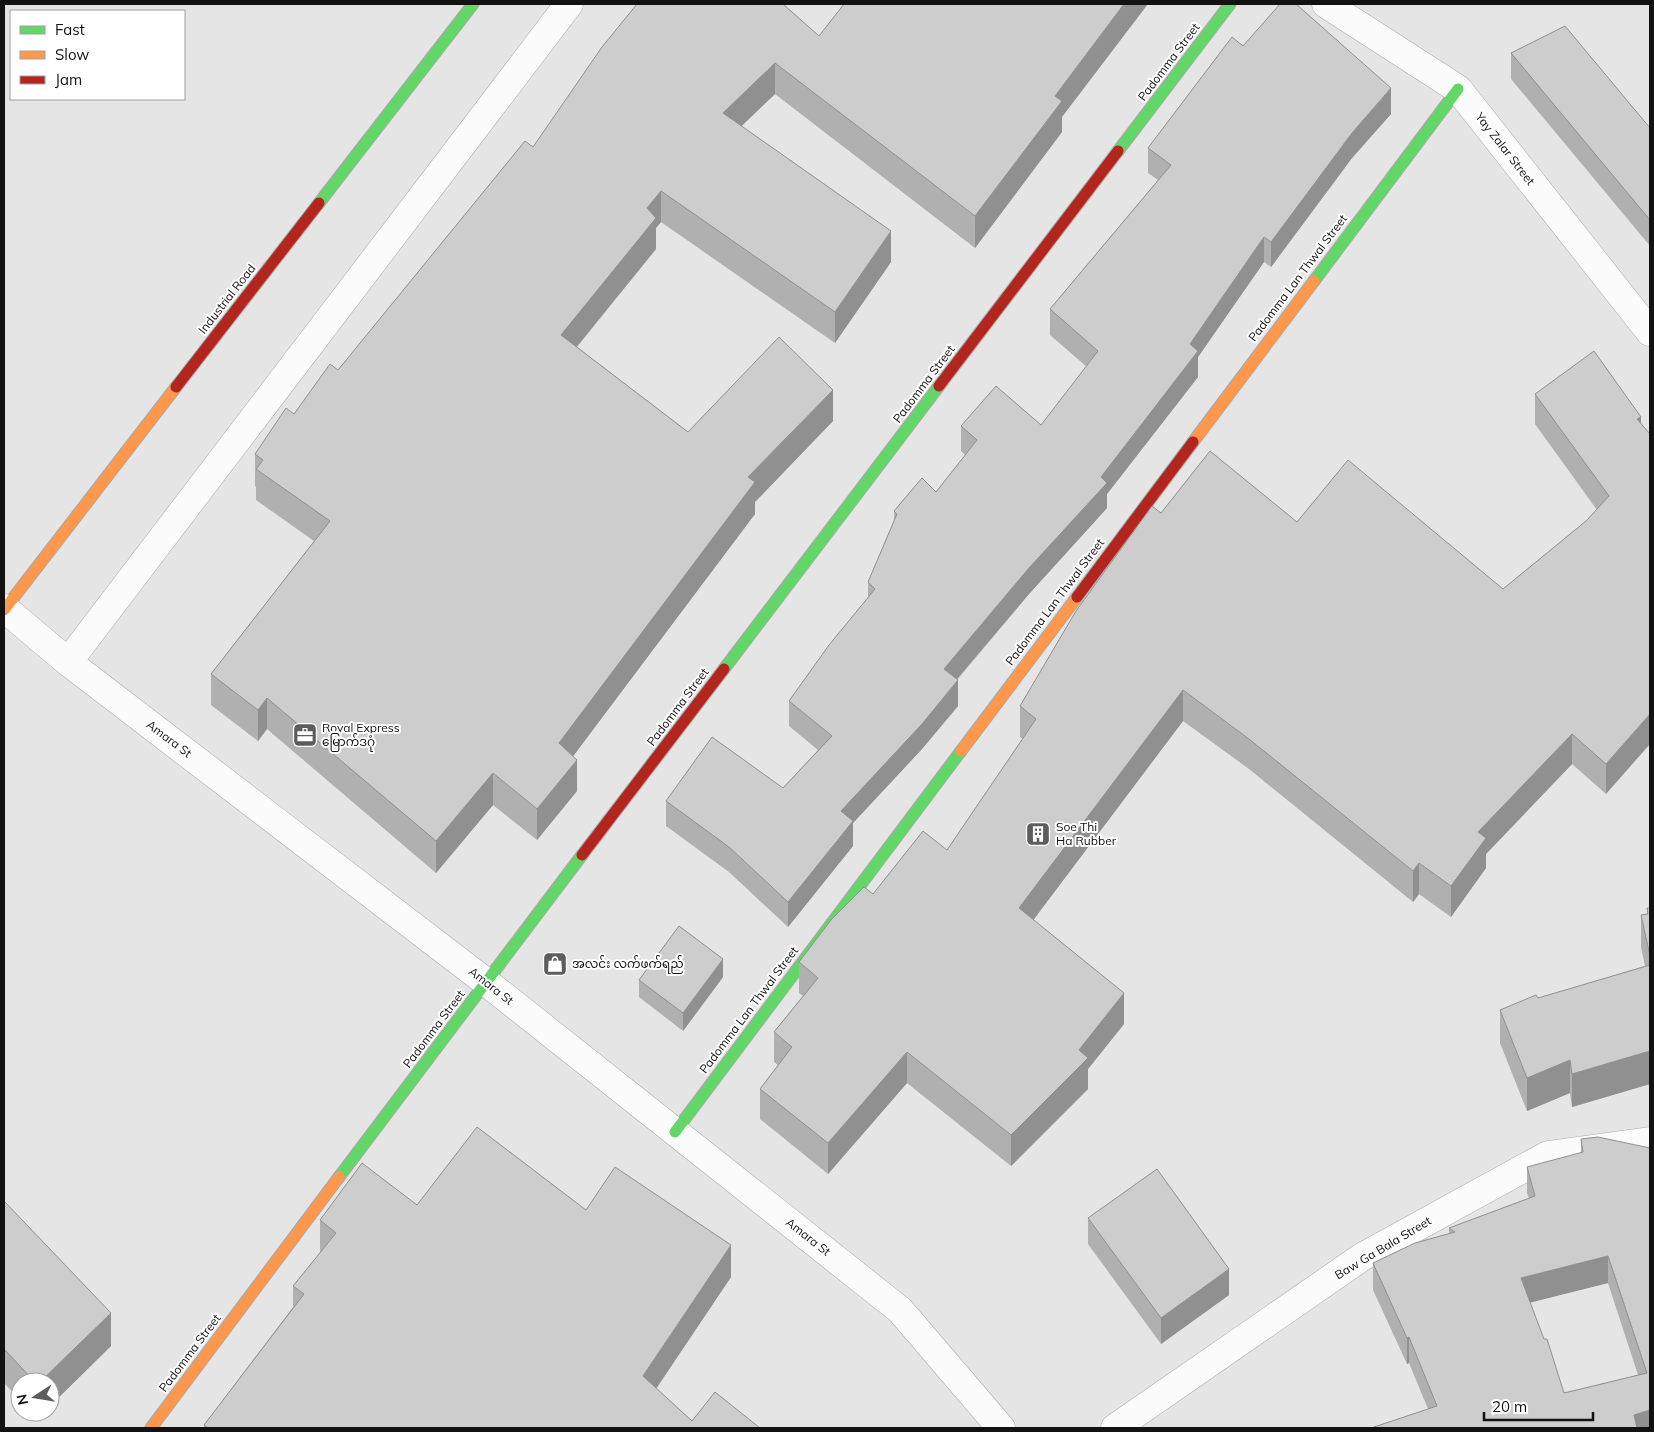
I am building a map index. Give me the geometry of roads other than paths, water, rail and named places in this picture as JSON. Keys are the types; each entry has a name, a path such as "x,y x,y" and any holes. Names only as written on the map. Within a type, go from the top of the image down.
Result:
{"street":[{"name":"Industrial Road","path":"4,609 472,4"},
{"path":"68,662 569,4"},
{"name":"Padomma Street","path":"151,1428 486,982 1230,4"},
{"name":"Yay Zalar Street","path":"1326,4 1458,89 1650,332"},
{"name":"Padomma Lan Thwal Street","path":"675,1132 1458,89"},
{"name":"Amara St","path":"4,609 68,662 486,982 900,1310 1001,1428"},
{"name":"Baw Ga Bala Street","path":"1115,1428 1362,1257 1548,1155 1650,1141"}],"place":[{"name":"Royal Express မြောက်ဒဂုံ","path":"305,735"},
{"name":"Soe Thi Ha Rubber","path":"1038,834"},
{"name":"အလင်း လက်ဖက်ရည်","path":"555,964"}]}
